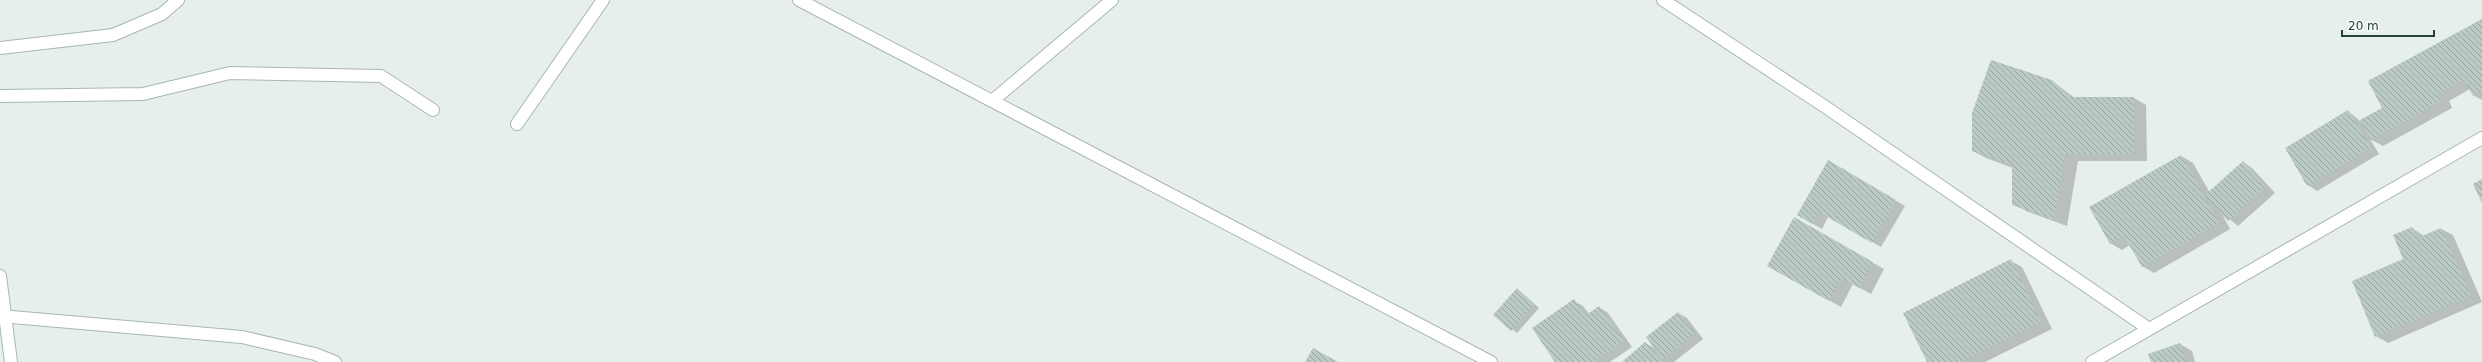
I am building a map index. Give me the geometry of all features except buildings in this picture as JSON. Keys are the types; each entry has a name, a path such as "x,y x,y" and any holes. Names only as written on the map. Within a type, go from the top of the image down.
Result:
{"street":[{"path":"0,48 113,36 162,14 178,0"},
{"path":"517,124 603,0"},
{"path":"799,0 1491,362"},
{"path":"992,101 1112,0"},
{"path":"1663,0 1831,111 2149,329"},
{"path":"0,96 143,94 230,74 381,76 432,110"},
{"path":"2092,362 2482,138"},
{"path":"0,276 2,315 11,362"},
{"path":"2,315 242,337 315,354 335,362"}]}
